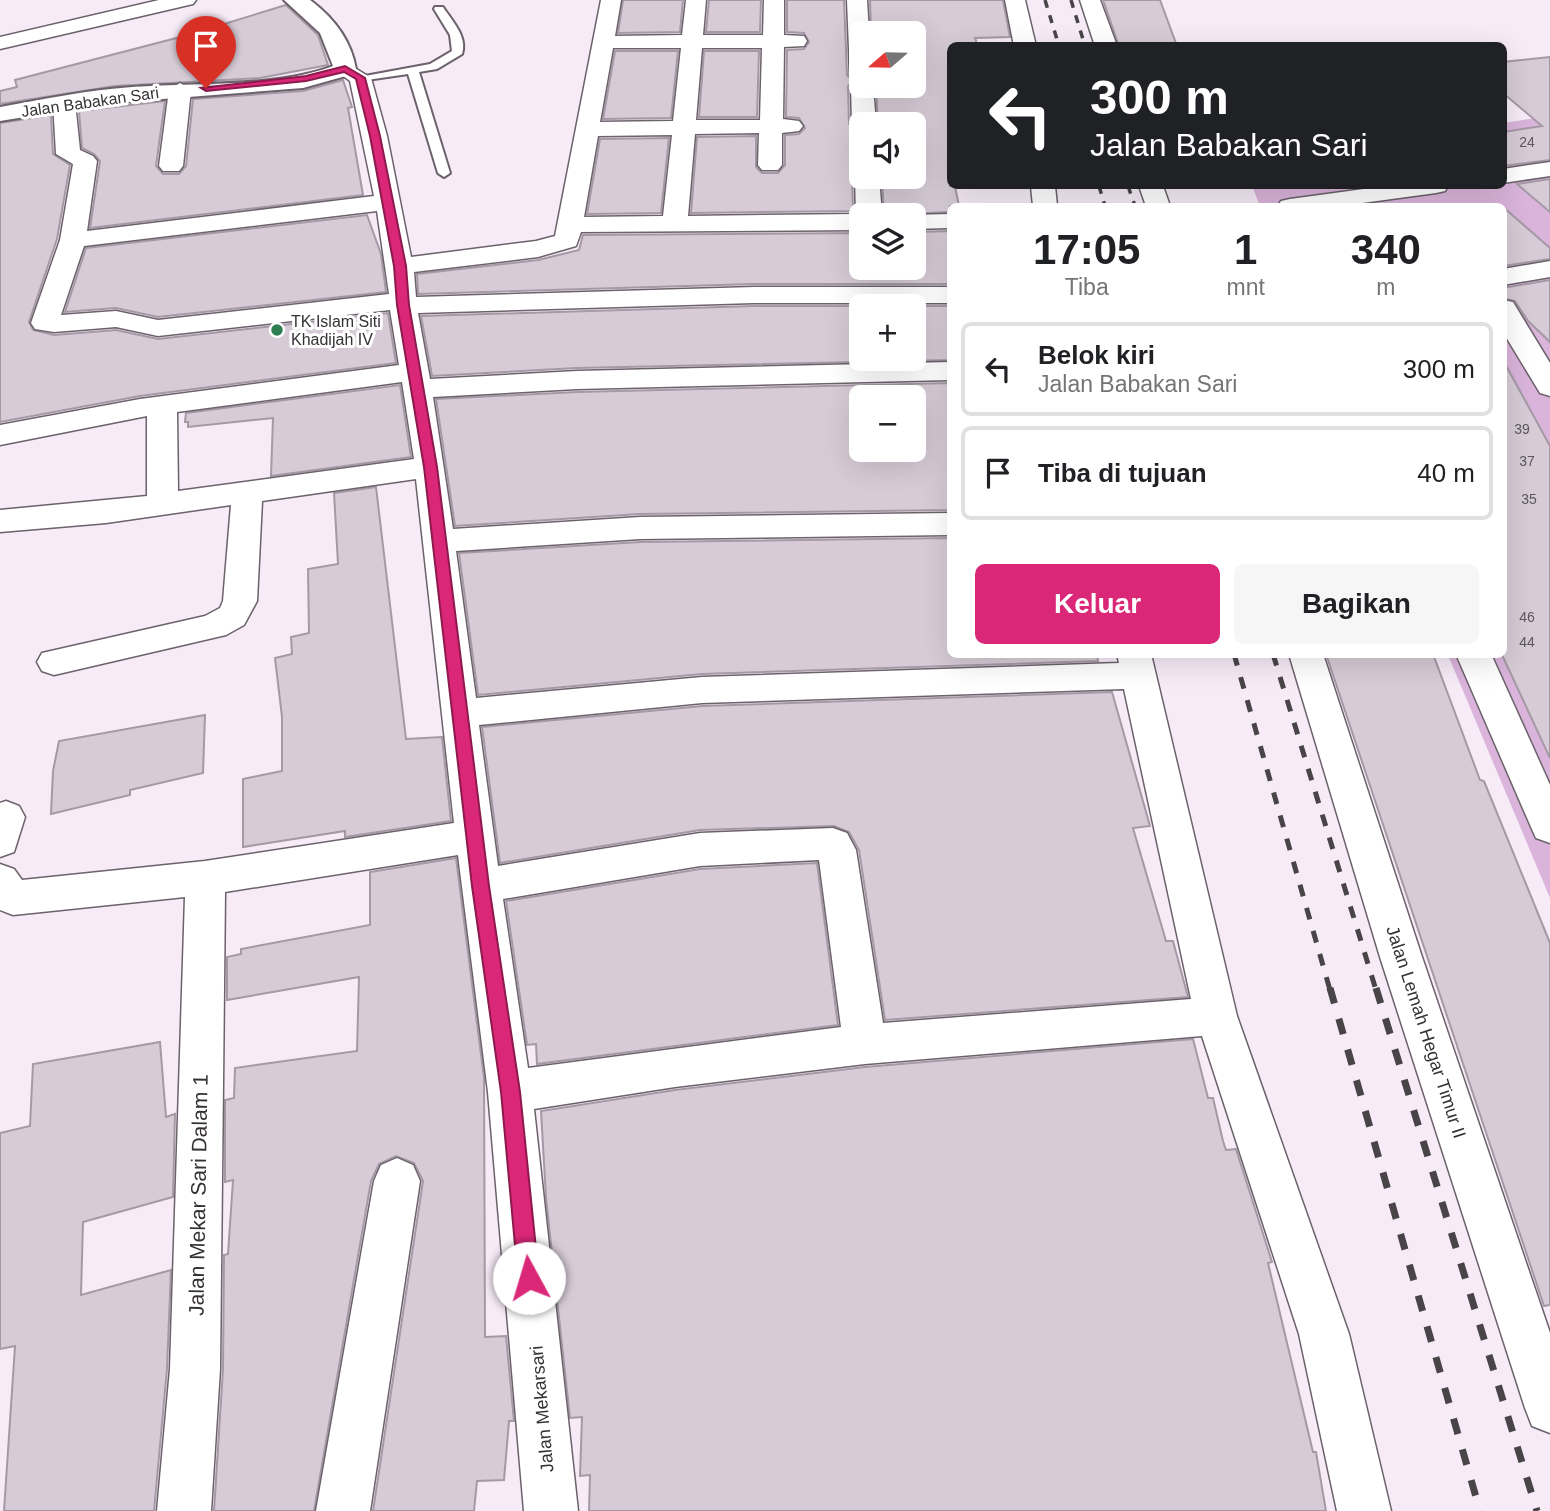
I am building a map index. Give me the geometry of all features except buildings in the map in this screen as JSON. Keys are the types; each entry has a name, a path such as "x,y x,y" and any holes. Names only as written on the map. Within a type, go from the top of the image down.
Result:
{"street":[{"path":"0,43 186,0"},
{"path":"64,102 68,154 85,161 73,240 45,323 114,319 129,321 141,328 158,328 402,290 559,246 567,241 573,225 611,0"},
{"path":"675,224 696,0"},
{"path":"770,165 780,126 785,42 774,0"},
{"path":"857,0 858,21"},
{"path":"1015,0 1024,42"},
{"path":"1090,0 1105,42"},
{"path":"304,5 337,42 353,73"},
{"path":"605,42 785,42"},
{"name":"Jalan Babakan Sari","path":"0,114 64,102 353,73"},
{"name":"Jalan Mekarsari","path":"353,73 388,202 430,467 481,886 510,1092 551,1511"},
{"path":"171,166 180,90"},
{"path":"588,129 780,126"},
{"path":"1507,175 1550,169"},
{"path":"1311,203 1412,189"},
{"path":"73,240 388,202"},
{"path":"926,222 947,221"},
{"path":"573,225 849,222"},
{"path":"1507,275 1550,269"},
{"path":"402,290 947,295"},
{"path":"1507,315 1550,387"},
{"path":"0,435 162,404 416,381 577,380 947,370"},
{"path":"162,404 163,505"},
{"path":"0,521 163,505 430,467"},
{"path":"54,662 214,626 232,616 240,601 247,494"},
{"path":"440,541 640,528 947,524"},
{"name":"Jalan Lemah Hegar Timur II","path":"1307,658 1401,957 1550,1408"},
{"path":"1475,658 1550,827"},
{"path":"461,713 702,690 1136,665 1216,1016 1324,1334 1364,1511"},
{"path":"0,881 13,898 205,878 475,836"},
{"path":"481,886 641,856 758,846 833,844 837,850 865,1044"},
{"name":"Jalan Mekar Sari Dalam 1","path":"184,1511 195,1369 205,878"},
{"path":"510,1092 675,1067 865,1044 1216,1016"},
{"path":"343,1511 397,1181"}],"lane":[{"path":"353,73 433,67 457,52 459,46 454,33 439,9"},
{"path":"413,70 444,173"}],"shaded area":[{"path":"1550,116 1550,898 1449,658 1507,658 1507,203 1259,203 1253,189 1507,189 1507,122"}],"railway":[{"path":"1045,0 1058,42"},
{"path":"1071,0 1084,42"},
{"path":"1100,189 1104,203"},
{"path":"1129,189 1134,203"},
{"path":"1235,658 1330,990"},
{"path":"1274,658 1376,990"},
{"path":"1330,988 1480,1511"},
{"path":"1376,988 1537,1511"}],"place":[{"name":"TK Islam Siti Khadijah IV","path":"277,330"}],"route":[{"path":"206,88 306,79 345,69 360,78 375,136 400,266 403,305 430,467 481,886 510,1092 529,1278"}]}
